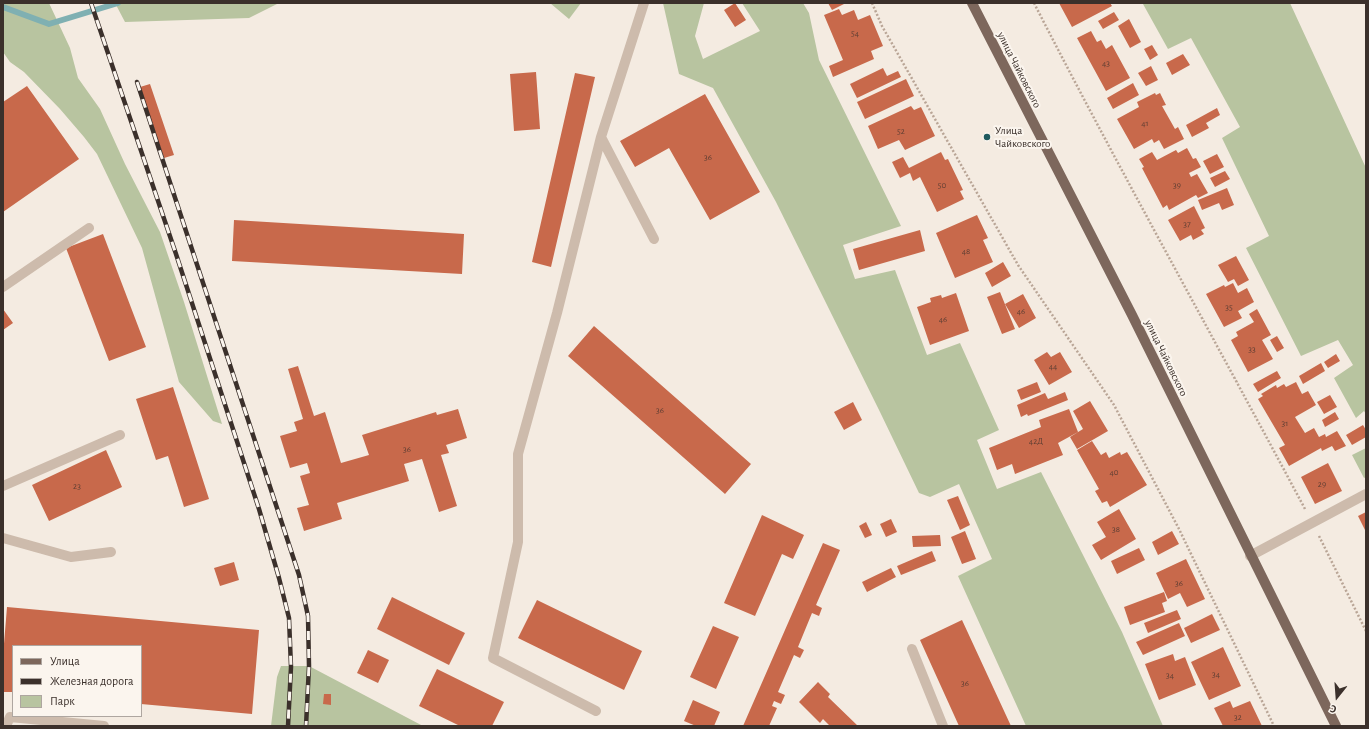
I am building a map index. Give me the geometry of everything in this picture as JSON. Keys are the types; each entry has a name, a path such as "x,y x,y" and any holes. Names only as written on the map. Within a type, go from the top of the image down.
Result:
{"main road":[{"name":"улица Чайковского","path":"972,3 1132,316 1250,556 1336,726"}],"lane":[{"path":"596,711 493,658 518,542 518,454 557,313 601,137 644,3"},
{"path":"601,137 654,240"},
{"path":"3,287 89,228"},
{"path":"3,486 120,435"},
{"path":"1250,556 1366,494"},
{"path":"3,538 71,557 111,552"},
{"path":"912,648 942,726"},
{"path":"6,726 10,717 104,726"},
{"path":"55,721 67,726"}],"path":[{"path":"872,3 882,26 1018,265 1114,406 1179,529 1274,726"},
{"path":"1034,3 1158,240 1227,362 1312,522 1366,631"}],"green space":[{"path":"3,3 49,3 70,48 78,78 100,109 125,164 160,232 184,302 222,424 213,421 179,382 142,248 97,154 60,109 24,72 10,62 3,52"},
{"path":"115,3 279,3 249,18 125,22"},
{"path":"550,3 581,3 569,19"},
{"path":"663,3 704,3 695,36 703,59 760,31 742,3 803,3 809,13 819,60 901,226 843,245 855,279 895,270 927,355 960,343 999,430 977,440 997,489 1041,472 1122,632 1163,726 1026,726 958,576 992,559 959,484 930,497 919,493 776,202 713,88 679,74"},
{"path":"1290,3 1366,168 1366,414 1364,411 1356,418 1334,378 1353,365 1338,340 1301,356 1246,248 1269,236 1222,138 1240,127 1191,38 1168,49 1143,4"},
{"path":"1366,448 1366,477 1364,478 1352,455"},
{"path":"281,666 309,666 423,726 271,726 277,677"}],"building":[{"path":"735,3 746,20 735,27 724,10"},
{"path":"828,3 846,3 832,10"},
{"path":"1059,3 1110,3 1112,6 1072,27"},
{"path":"839,9 842,15 854,10 858,20 870,15 883,46 871,51 874,59 833,77 829,66 843,60 824,15"},
{"path":"1114,12 1119,20 1103,29 1098,21"},
{"path":"1129,19 1141,42 1130,48 1118,26"},
{"path":"1091,31 1097,42 1101,40 1106,49 1112,45 1130,78 1106,91 1077,38"},
{"path":"1152,45 1158,55 1150,60 1144,49"},
{"path":"1183,54 1190,65 1172,75 1166,63"},
{"path":"1151,66 1158,80 1146,86 1138,73"},
{"path":"883,68 887,76 898,71 901,77 857,98 850,84"},
{"path":"536,72 540,129 514,131 510,74"},
{"path":"575,73 595,77 551,267 532,262"},
{"path":"906,79 914,96 865,119 857,102"},
{"path":"1133,83 1139,95 1113,109 1107,98"},
{"path":"150,84 174,155 164,158 140,87"},
{"path":"27,86 79,159 3,212 3,102"},
{"path":"1155,93 1156,95 1160,93 1166,105 1162,106 1175,129 1178,127 1184,139 1164,149 1159,140 1154,143 1152,139 1134,149 1117,119 1139,107 1137,102"},
{"path":"705,94 760,192 710,220 669,148 635,167 620,141"},
{"path":"911,106 914,110 921,107 935,136 905,150 899,140 878,149 868,126"},
{"path":"1217,108 1220,115 1206,123 1209,128 1192,137 1186,125"},
{"path":"1187,148 1193,159 1196,158 1201,167 1189,173 1191,177 1197,174 1208,193 1198,198 1196,195 1169,210 1167,205 1163,208 1142,168 1144,167 1139,159 1152,152 1157,160 1176,150 1178,153"},
{"path":"941,152 945,160 948,159 963,190 960,191 964,199 937,212 920,177 913,181 910,173 900,178 892,162 903,157 909,168"},
{"path":"1217,154 1224,167 1210,174 1203,161"},
{"path":"1225,171 1230,179 1215,187 1210,178"},
{"path":"1227,188 1234,205 1222,210 1219,203 1202,210 1198,200"},
{"path":"1194,206 1205,228 1201,230 1204,234 1193,240 1191,235 1180,241 1168,220"},
{"path":"977,215 988,238 983,240 993,262 955,278 936,233"},
{"path":"234,220 464,234 462,274 232,261"},
{"path":"920,230 925,251 859,270 853,249"},
{"path":"103,234 146,347 109,361 66,248"},
{"path":"1236,256 1249,280 1238,286 1234,279 1228,282 1218,265"},
{"path":"1003,262 1011,276 992,287 985,273"},
{"path":"1233,283 1238,293 1247,288 1254,302 1238,311 1242,318 1224,327 1206,294 1224,285 1225,287"},
{"path":"1000,292 1015,329 1002,334 987,297"},
{"path":"956,293 969,331 930,345 917,307 931,302 930,298 941,295 942,298"},
{"path":"1023,294 1036,318 1019,328 1005,304"},
{"path":"3,309 13,323 3,330"},
{"path":"1257,309 1271,335 1262,340 1273,359 1248,372 1231,340 1238,336 1236,332 1254,322 1249,314"},
{"path":"594,326 751,464 725,494 568,356"},
{"path":"1277,336 1284,348 1277,352 1270,340"},
{"path":"1047,352 1051,357 1060,352 1072,372 1049,385 1034,360"},
{"path":"1336,354 1340,361 1328,368 1324,362"},
{"path":"1321,363 1325,371 1303,384 1299,376"},
{"path":"298,366 314,416 325,412 341,463 369,455 362,435 436,412 437,415 458,409 467,438 446,445 449,453 441,455 457,506 439,512 422,459 404,464 409,481 337,503 342,519 304,531 297,508 309,505 300,476 310,473 307,463 290,468 280,436 297,431 294,422 303,419 288,369"},
{"path":"1277,371 1281,378 1258,392 1253,384"},
{"path":"1037,382 1041,392 1021,400 1017,390"},
{"path":"1296,382 1302,394 1308,391 1316,405 1295,417 1305,433 1314,428 1319,437 1325,434 1326,437 1337,431 1346,446 1335,451 1332,446 1322,451 1321,448 1289,466 1279,448 1285,445 1258,399 1263,396 1261,394 1276,385 1277,388 1284,384 1286,387"},
{"path":"173,387 209,499 184,507 168,456 156,460 136,399"},
{"path":"1065,392 1068,400 1028,416 1027,414 1021,417 1017,405 1045,393 1048,399"},
{"path":"1330,395 1337,407 1324,414 1317,402"},
{"path":"1090,401 1108,431 1077,449 1070,437 1083,429 1073,411"},
{"path":"853,402 862,420 844,430 834,412"},
{"path":"1069,409 1078,432 1058,443 1063,455 1015,474 1012,464 997,470 989,448 1041,427 1039,420"},
{"path":"1335,412 1339,419 1325,427 1322,420"},
{"path":"1363,425 1366,430 1366,437 1352,445 1346,435"},
{"path":"1092,441 1101,455 1106,452 1109,458 1120,452 1121,455 1127,452 1147,485 1110,507 1107,501 1102,503 1095,491 1099,489 1077,450"},
{"path":"106,450 122,487 49,521 32,485"},
{"path":"1328,463 1342,491 1315,504 1301,477"},
{"path":"958,496 970,525 960,530 947,500"},
{"path":"1119,509 1136,539 1101,560 1092,545 1106,537 1097,522"},
{"path":"1366,512 1366,532 1358,516"},
{"path":"762,515 804,535 793,559 782,554 755,616 724,603"},
{"path":"891,519 897,532 886,537 880,524"},
{"path":"866,522 872,535 865,538 859,526"},
{"path":"965,531 976,559 962,564 951,537"},
{"path":"1172,531 1179,544 1158,555 1152,542"},
{"path":"940,535 941,546 913,547 912,536"},
{"path":"823,543 840,550 816,605 822,608 819,616 812,613 798,647 804,650 800,658 794,655 778,692 785,695 781,704 774,701 772,706 777,708 769,726 743,726"},
{"path":"1139,548 1145,560 1117,574 1111,561"},
{"path":"932,551 936,561 901,575 897,566"},
{"path":"1186,559 1205,599 1187,607 1180,593 1168,599 1156,573"},
{"path":"234,562 239,580 220,586 214,568"},
{"path":"891,568 896,577 867,592 862,582"},
{"path":"1164,592 1167,601 1162,603 1165,612 1130,625 1124,607"},
{"path":"392,597 465,633 449,665 377,629"},
{"path":"537,600 642,651 624,690 518,638"},
{"path":"7,607 259,630 252,714 142,704 142,645 12,645 12,692 3,692 3,656"},
{"path":"1177,610 1181,619 1148,633 1144,623"},
{"path":"1212,614 1220,630 1191,643 1184,628"},
{"path":"962,620 1011,726 959,726 920,640"},
{"path":"1179,623 1185,636 1143,655 1136,642"},
{"path":"713,626 739,637 716,689 690,677"},
{"path":"1223,647 1241,686 1209,700 1191,662"},
{"path":"368,650 389,660 378,683 357,673"},
{"path":"1173,654 1175,661 1185,657 1196,685 1159,700 1145,664"},
{"path":"437,669 504,702 492,726 460,726 419,706"},
{"path":"818,682 830,694 828,697 858,726 830,726 823,719 820,723 799,702"},
{"path":"324,694 331,694 331,705 323,704"},
{"path":"693,700 720,712 714,726 696,726 684,721"},
{"path":"1230,701 1233,708 1250,701 1262,726 1223,726 1214,708"}],"waterway":[{"path":"3,7 49,24 118,3"}],"railway":[{"path":"91,3 176,254 259,509 279,578 289,618 291,667 288,726"},
{"path":"137,82 299,575 308,616 309,666 306,726"}],"place":[{"name":"Улица Чайковского","path":"987,137"}]}
